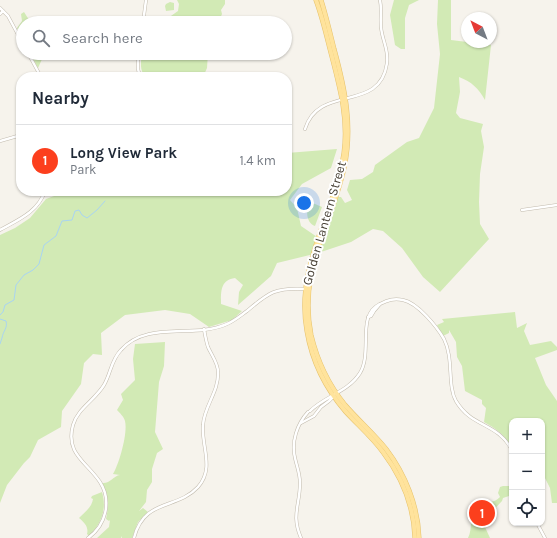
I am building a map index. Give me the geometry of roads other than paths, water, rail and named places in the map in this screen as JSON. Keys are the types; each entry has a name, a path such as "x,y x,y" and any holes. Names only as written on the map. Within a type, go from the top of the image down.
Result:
{"main road":[{"name":"Golden Lantern Street","path":"316,0 344,99 349,125 344,166 307,289 313,342 323,371 335,395 347,412 375,441 393,466 401,481 408,499 414,522 415,538"},
{"name":"Golden Lantern Street","path":"320,0 344,86 344,99"},
{"name":"Golden Lantern Street","path":"335,395 382,444 397,465 413,504 419,538"}],"street":[{"path":"144,16 146,0"},
{"path":"305,129 308,121 320,108 331,102 359,96 370,91 384,74 387,64 387,53 381,27 380,0"},
{"path":"0,8 4,11 16,32"},
{"path":"0,14 4,11"},
{"path":"32,60 38,72"},
{"path":"138,60 139,72"},
{"path":"0,141 16,136"},
{"path":"0,230 27,215 33,210 43,196"},
{"path":"522,210 557,205"},
{"path":"88,538 96,532 103,520 106,510 106,500 99,481 75,452 72,434 73,425 78,414 104,385 110,366 120,350 130,341 142,335 222,326 233,322 261,299 273,292 286,289 307,289"},
{"path":"301,423 314,416 321,407 355,379 364,365 366,353 366,324 368,318 380,304 396,299 406,301 416,307 436,328 447,346 454,394 461,409 472,419 497,432 509,445"},
{"path":"134,538 139,525 147,514 158,507 191,493 200,484 206,471 207,456 203,433 203,421 217,386 218,373 215,359 206,341 204,329"},
{"path":"301,538 296,519 300,483 295,458 294,443 296,433 303,419 316,405 335,395"},
{"path":"539,526 545,538"}],"waterway":[{"path":"0,315 3,312 5,305 14,300 16,285 24,275 33,270 39,264 44,245 56,236 62,221 72,220 75,211 79,210 82,215 87,218 105,201"},
{"path":"0,319 6,321 6,328 0,344"}],"place":[{"name":"Long View Park","path":"482,513"}]}
